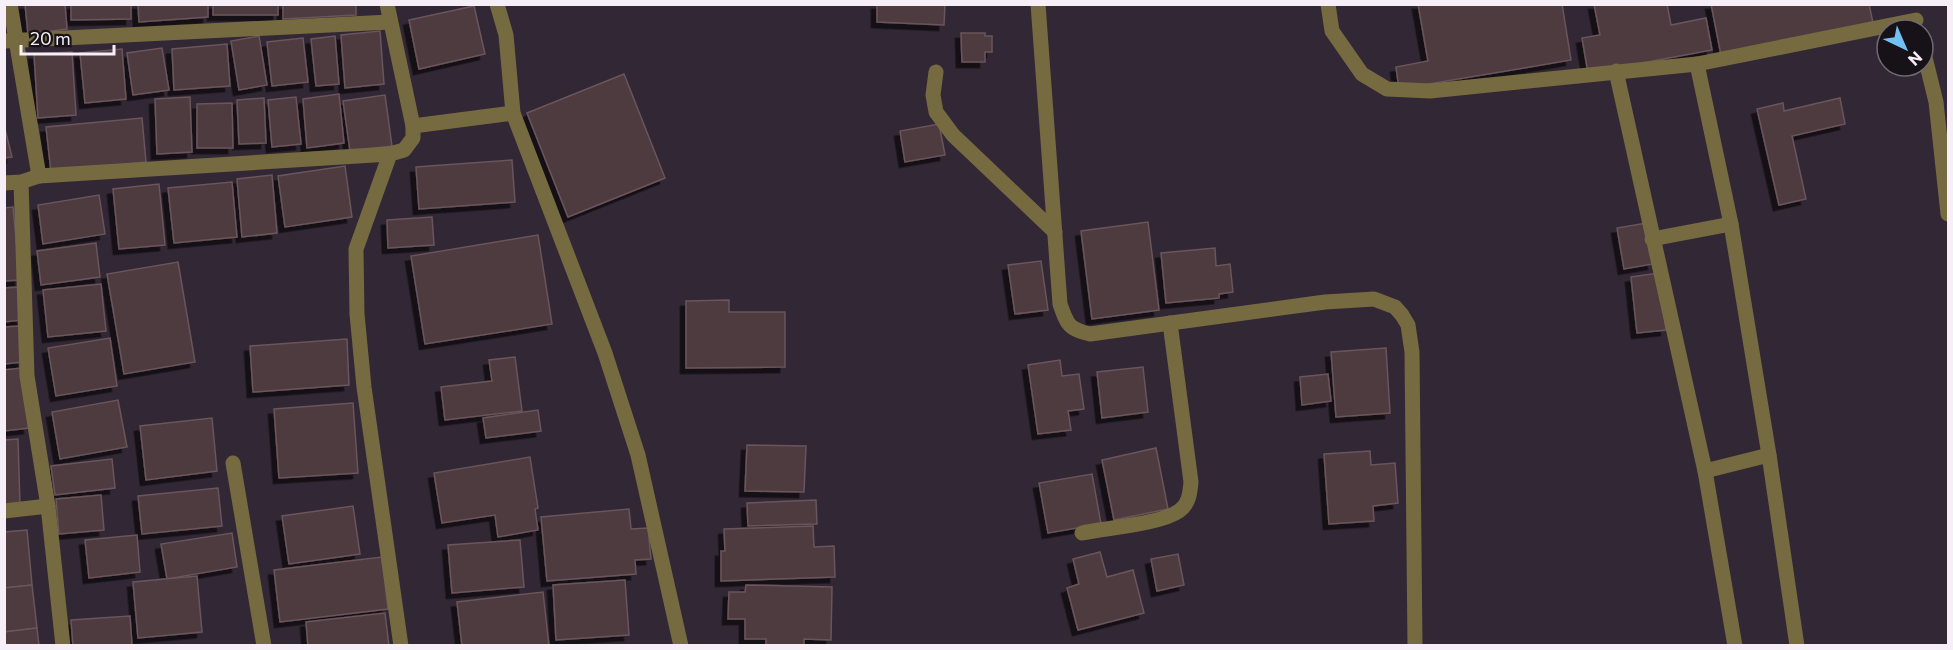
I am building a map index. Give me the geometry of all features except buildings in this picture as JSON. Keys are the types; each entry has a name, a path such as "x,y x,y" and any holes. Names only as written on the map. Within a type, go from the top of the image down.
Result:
{"street":[{"path":"10,4 10,40 39,176"},
{"path":"4,183 21,182 39,176 390,154 404,150 412,138 413,126 387,4"},
{"path":"497,4 506,35 513,113 605,352 638,455 681,645"},
{"path":"1038,4 1060,304 1065,321 1073,330 1090,334 1325,302 1374,299 1395,307 1408,325 1412,352 1415,645"},
{"path":"1328,4 1332,31 1362,74 1387,89 1430,91 1697,64 1875,27"},
{"path":"10,40 390,22"},
{"path":"1697,64 1731,224 1797,645"},
{"path":"1616,71 1705,471 1736,645"},
{"path":"936,72 933,95 936,112 953,135 1055,232"},
{"path":"1934,78 1942,100 1948,214"},
{"path":"413,126 513,113"},
{"path":"390,154 356,249 357,315 364,387 401,645"},
{"path":"21,182 27,376 48,506 63,645"},
{"path":"1652,239 1731,224"},
{"path":"1082,532 1165,518 1180,511 1189,498 1191,482 1170,323"},
{"path":"1705,471 1769,455"},
{"path":"233,463 264,645"},
{"path":"4,511 48,506"}]}
